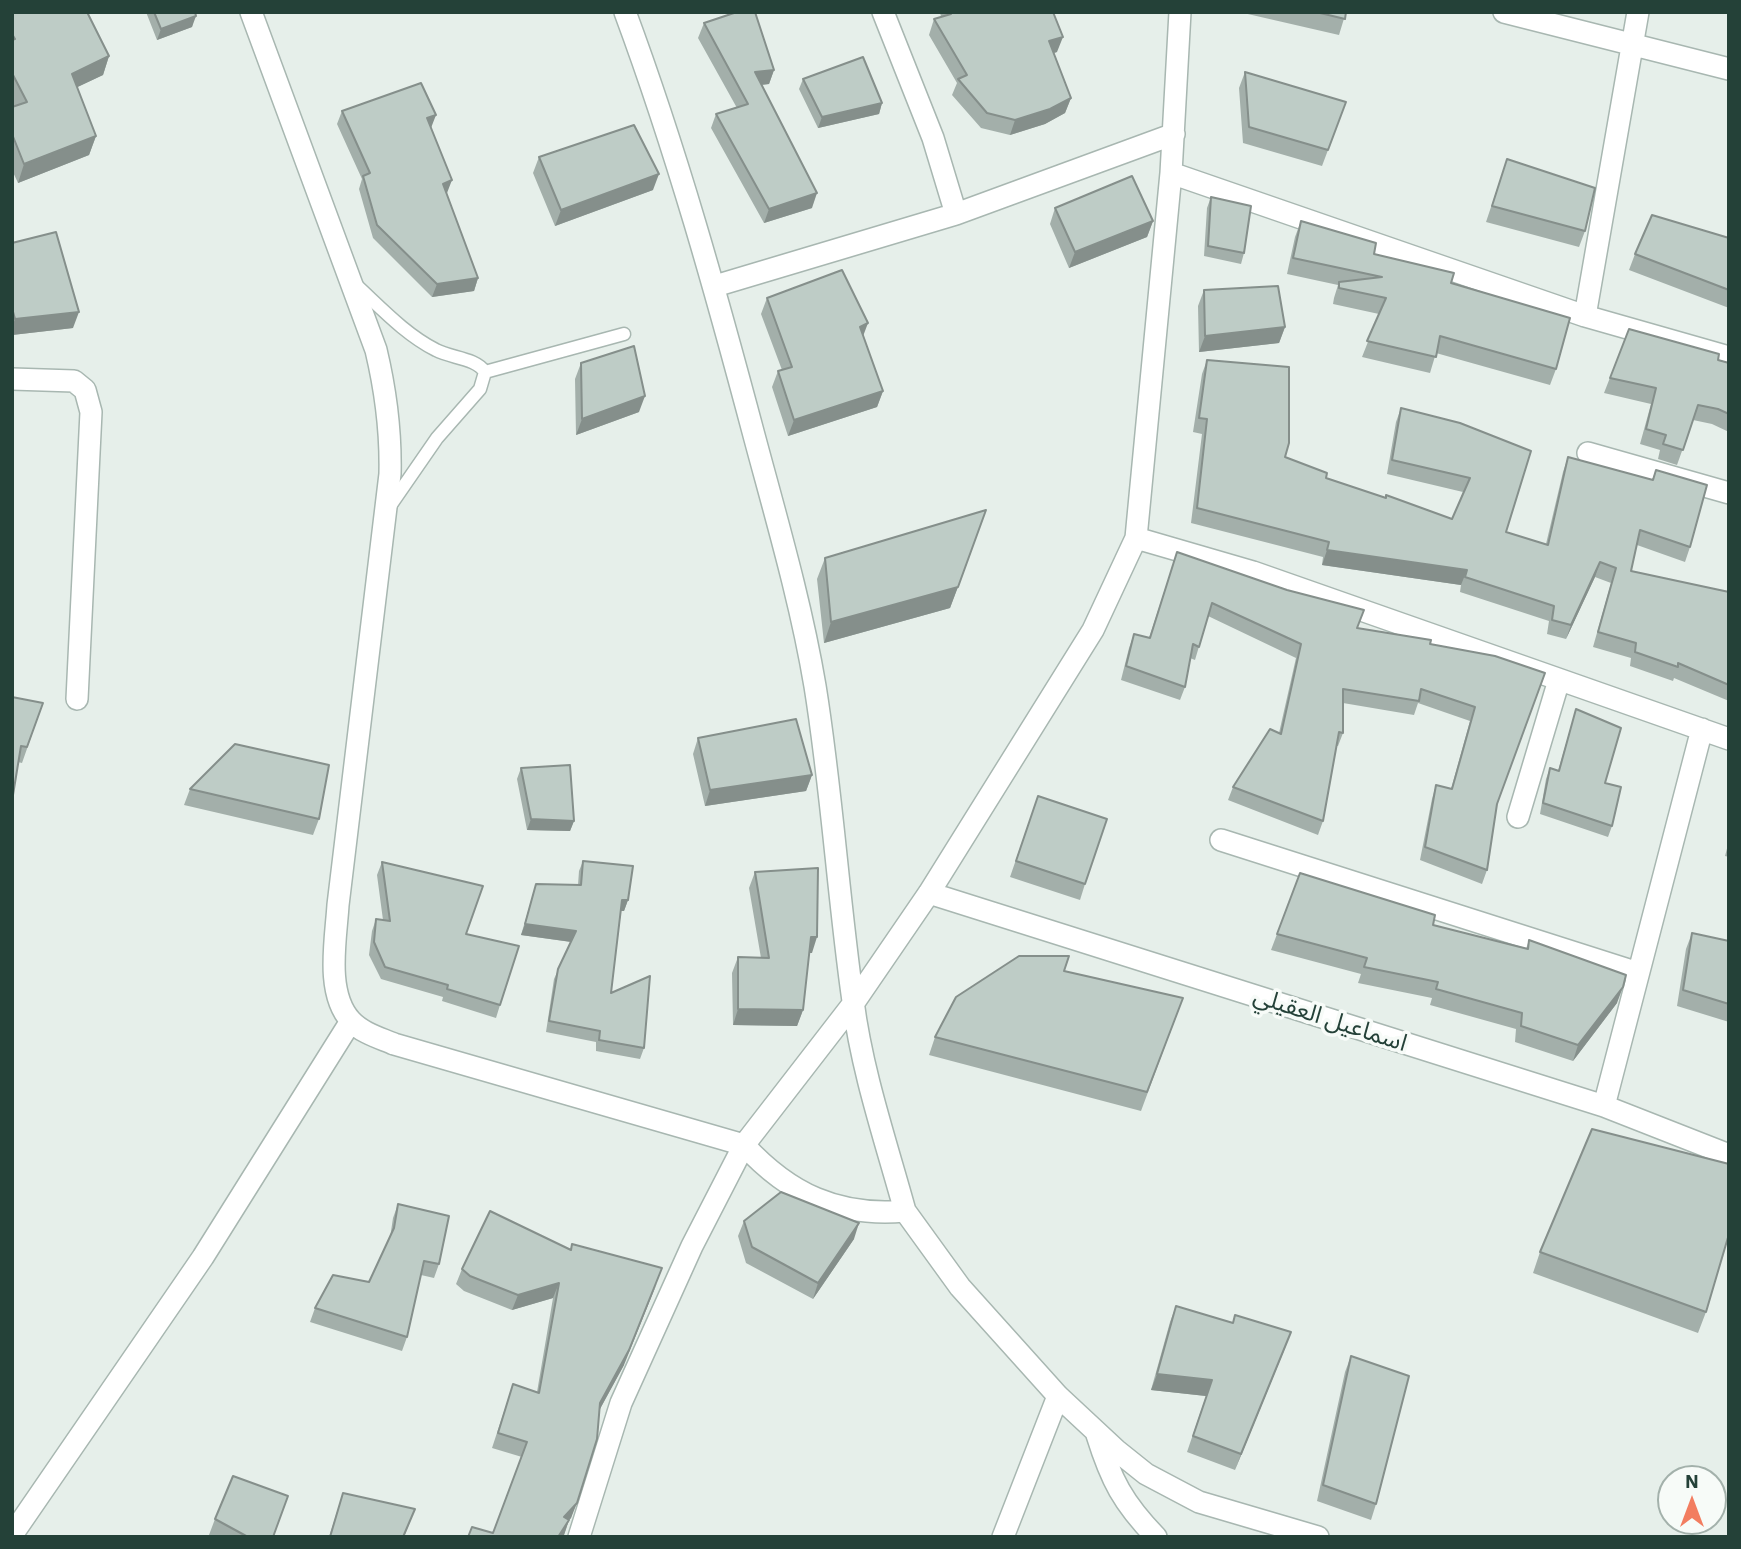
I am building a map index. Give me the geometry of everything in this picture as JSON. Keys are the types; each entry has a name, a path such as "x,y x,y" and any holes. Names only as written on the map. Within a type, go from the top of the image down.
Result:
{"street":[{"path":"251,12 352,282 386,391 391,432 385,515 338,905 335,972 343,1009 351,1021 370,1035 419,1052 744,1145 774,1174 827,1204 867,1213 905,1211"},
{"path":"625,12 659,103 687,203 715,286 803,622 827,770 853,1004 876,1108 905,1211 960,1287 1058,1396 1146,1474 1199,1503 1318,1537"},
{"path":"883,12 933,138 957,214"},
{"path":"579,1537 621,1403 692,1246 744,1145 853,1004 929,893 1093,631 1136,538 1171,173 1180,12"},
{"path":"1504,12 1729,69"},
{"path":"1585,316 1637,12"},
{"path":"715,286 957,214 1174,134"},
{"path":"1171,173 1585,316 1729,357"},
{"path":"12,379 75,381 89,398 91,412 77,699"},
{"path":"1588,453 1729,493"},
{"path":"1136,538 1252,572 1729,739"},
{"path":"1518,817 1559,680"},
{"path":"1604,1106 1702,729"},
{"path":"1221,840 1639,973"},
{"name":"اسماعيل العقيلي","path":"929,893 1604,1106 1729,1155"},
{"path":"12,1535 203,1257 351,1021"},
{"path":"1003,1537 1058,1396"},
{"path":"1097,1433 1112,1480 1120,1495 1156,1537"}],"lane":[{"path":"352,282 425,344 457,359 476,363 485,372"},
{"path":"485,372 624,334"},
{"path":"385,515 418,463 480,389 485,372"}],"building":[{"path":"12,12 87,12 109,56 72,74 96,136 24,164 12,134 12,107 27,102 12,73 12,40 15,39 12,34"},
{"path":"154,12 195,12 196,16 161,29"},
{"path":"737,12 755,12 774,70 755,72 817,193 769,209 716,114 748,104 704,23"},
{"path":"950,12 1053,12 1063,37 1049,41 1071,98 1050,109 1015,120 987,113 958,79 967,75 934,19 951,14"},
{"path":"1316,12 1346,12 1345,19"},
{"path":"863,57 882,103 822,117 803,79"},
{"path":"1245,72 1346,102 1328,150 1249,127"},
{"path":"421,83 436,115 427,118 452,180 443,184 478,278 437,284 377,225 363,176 370,173 342,111"},
{"path":"634,125 659,174 561,210 539,157"},
{"path":"1507,159 1595,188 1585,231 1492,206"},
{"path":"1132,176 1153,221 1075,252 1055,208"},
{"path":"1211,197 1251,206 1244,253 1208,246"},
{"path":"1652,215 1729,238 1729,290 1635,254"},
{"path":"1301,221 1376,243 1374,254 1454,273 1451,283 1570,318 1556,369 1440,336 1436,357 1367,341 1386,298 1339,288 1339,282 1382,277 1293,258"},
{"path":"56,232 79,312 15,319 12,308 12,243"},
{"path":"842,270 868,323 860,327 883,391 794,420 778,371 792,367 767,298"},
{"path":"1278,286 1285,327 1205,336 1204,290"},
{"path":"1629,329 1719,354 1718,360 1729,363 1729,414 1698,405 1683,450 1663,444 1666,435 1646,429 1656,388 1610,378"},
{"path":"634,346 645,396 582,419 581,363"},
{"path":"1207,360 1289,367 1289,443 1285,457 1327,473 1326,478 1386,498 1386,495 1452,519 1470,478 1392,460 1401,408 1460,423 1531,451 1506,532 1548,545 1568,457 1653,480 1656,470 1707,485 1690,547 1640,530 1631,571 1729,592 1729,685 1678,663 1678,667 1635,652 1636,643 1598,632 1616,568 1600,562 1571,625 1552,620 1554,606 1465,577 1467,570 1327,550 1329,542 1197,508 1207,419 1199,418"},
{"path":"986,510 958,587 831,622 825,558"},
{"path":"1177,552 1287,590 1364,610 1357,628 1431,640 1430,644 1495,656 1545,673 1497,804 1487,870 1425,847 1436,785 1452,789 1475,707 1421,689 1419,701 1343,689 1343,733 1339,732 1323,821 1233,787 1270,729 1281,734 1301,644 1212,603 1199,647 1193,644 1185,687 1126,666 1134,634 1150,638"},
{"path":"12,697 43,703 27,747 21,746 12,801"},
{"path":"1576,709 1621,728 1605,783 1621,787 1612,826 1543,803 1550,768 1559,771"},
{"path":"796,719 812,775 710,790 698,738"},
{"path":"235,744 329,765 319,819 190,789"},
{"path":"570,765 574,821 531,819 521,768"},
{"path":"1038,796 1107,819 1085,884 1016,861"},
{"path":"583,861 633,866 628,900 622,900 611,993 650,976 644,1048 599,1040 600,1031 549,1021 558,969 576,931 525,924 536,884 581,885"},
{"path":"382,862 483,886 466,934 519,946 500,1005 447,989 448,985 385,967 374,942 376,919 390,921"},
{"path":"818,868 817,937 811,937 803,1010 738,1009 738,957 769,958 755,872"},
{"path":"1300,873 1435,915 1433,925 1528,949 1529,940 1626,975 1623,987 1578,1045 1521,1026 1522,1013 1436,989 1438,982 1364,967 1367,958 1277,934"},
{"path":"1692,933 1729,941 1729,1004 1683,990"},
{"path":"1019,956 1069,956 1064,971 1183,998 1147,1092 935,1037 956,997"},
{"path":"1592,1129 1729,1164 1729,1234 1706,1312 1540,1252"},
{"path":"781,1192 859,1223 818,1283 752,1247 744,1221"},
{"path":"398,1204 449,1216 439,1264 424,1261 407,1337 315,1308 333,1275 369,1282 394,1228"},
{"path":"490,1211 571,1250 572,1244 662,1268 629,1350 600,1403 597,1439 577,1503 564,1517 569,1520 558,1537 468,1537 472,1527 493,1533 527,1442 498,1433 513,1384 539,1393 559,1283 518,1295 470,1276 462,1269"},
{"path":"1176,1306 1233,1323 1235,1315 1291,1332 1241,1454 1193,1436 1212,1380 1157,1374"},
{"path":"1351,1356 1409,1376 1376,1504 1323,1485"},
{"path":"233,1476 288,1496 273,1537 248,1537 215,1519"},
{"path":"343,1493 415,1509 403,1537 330,1537"}]}
